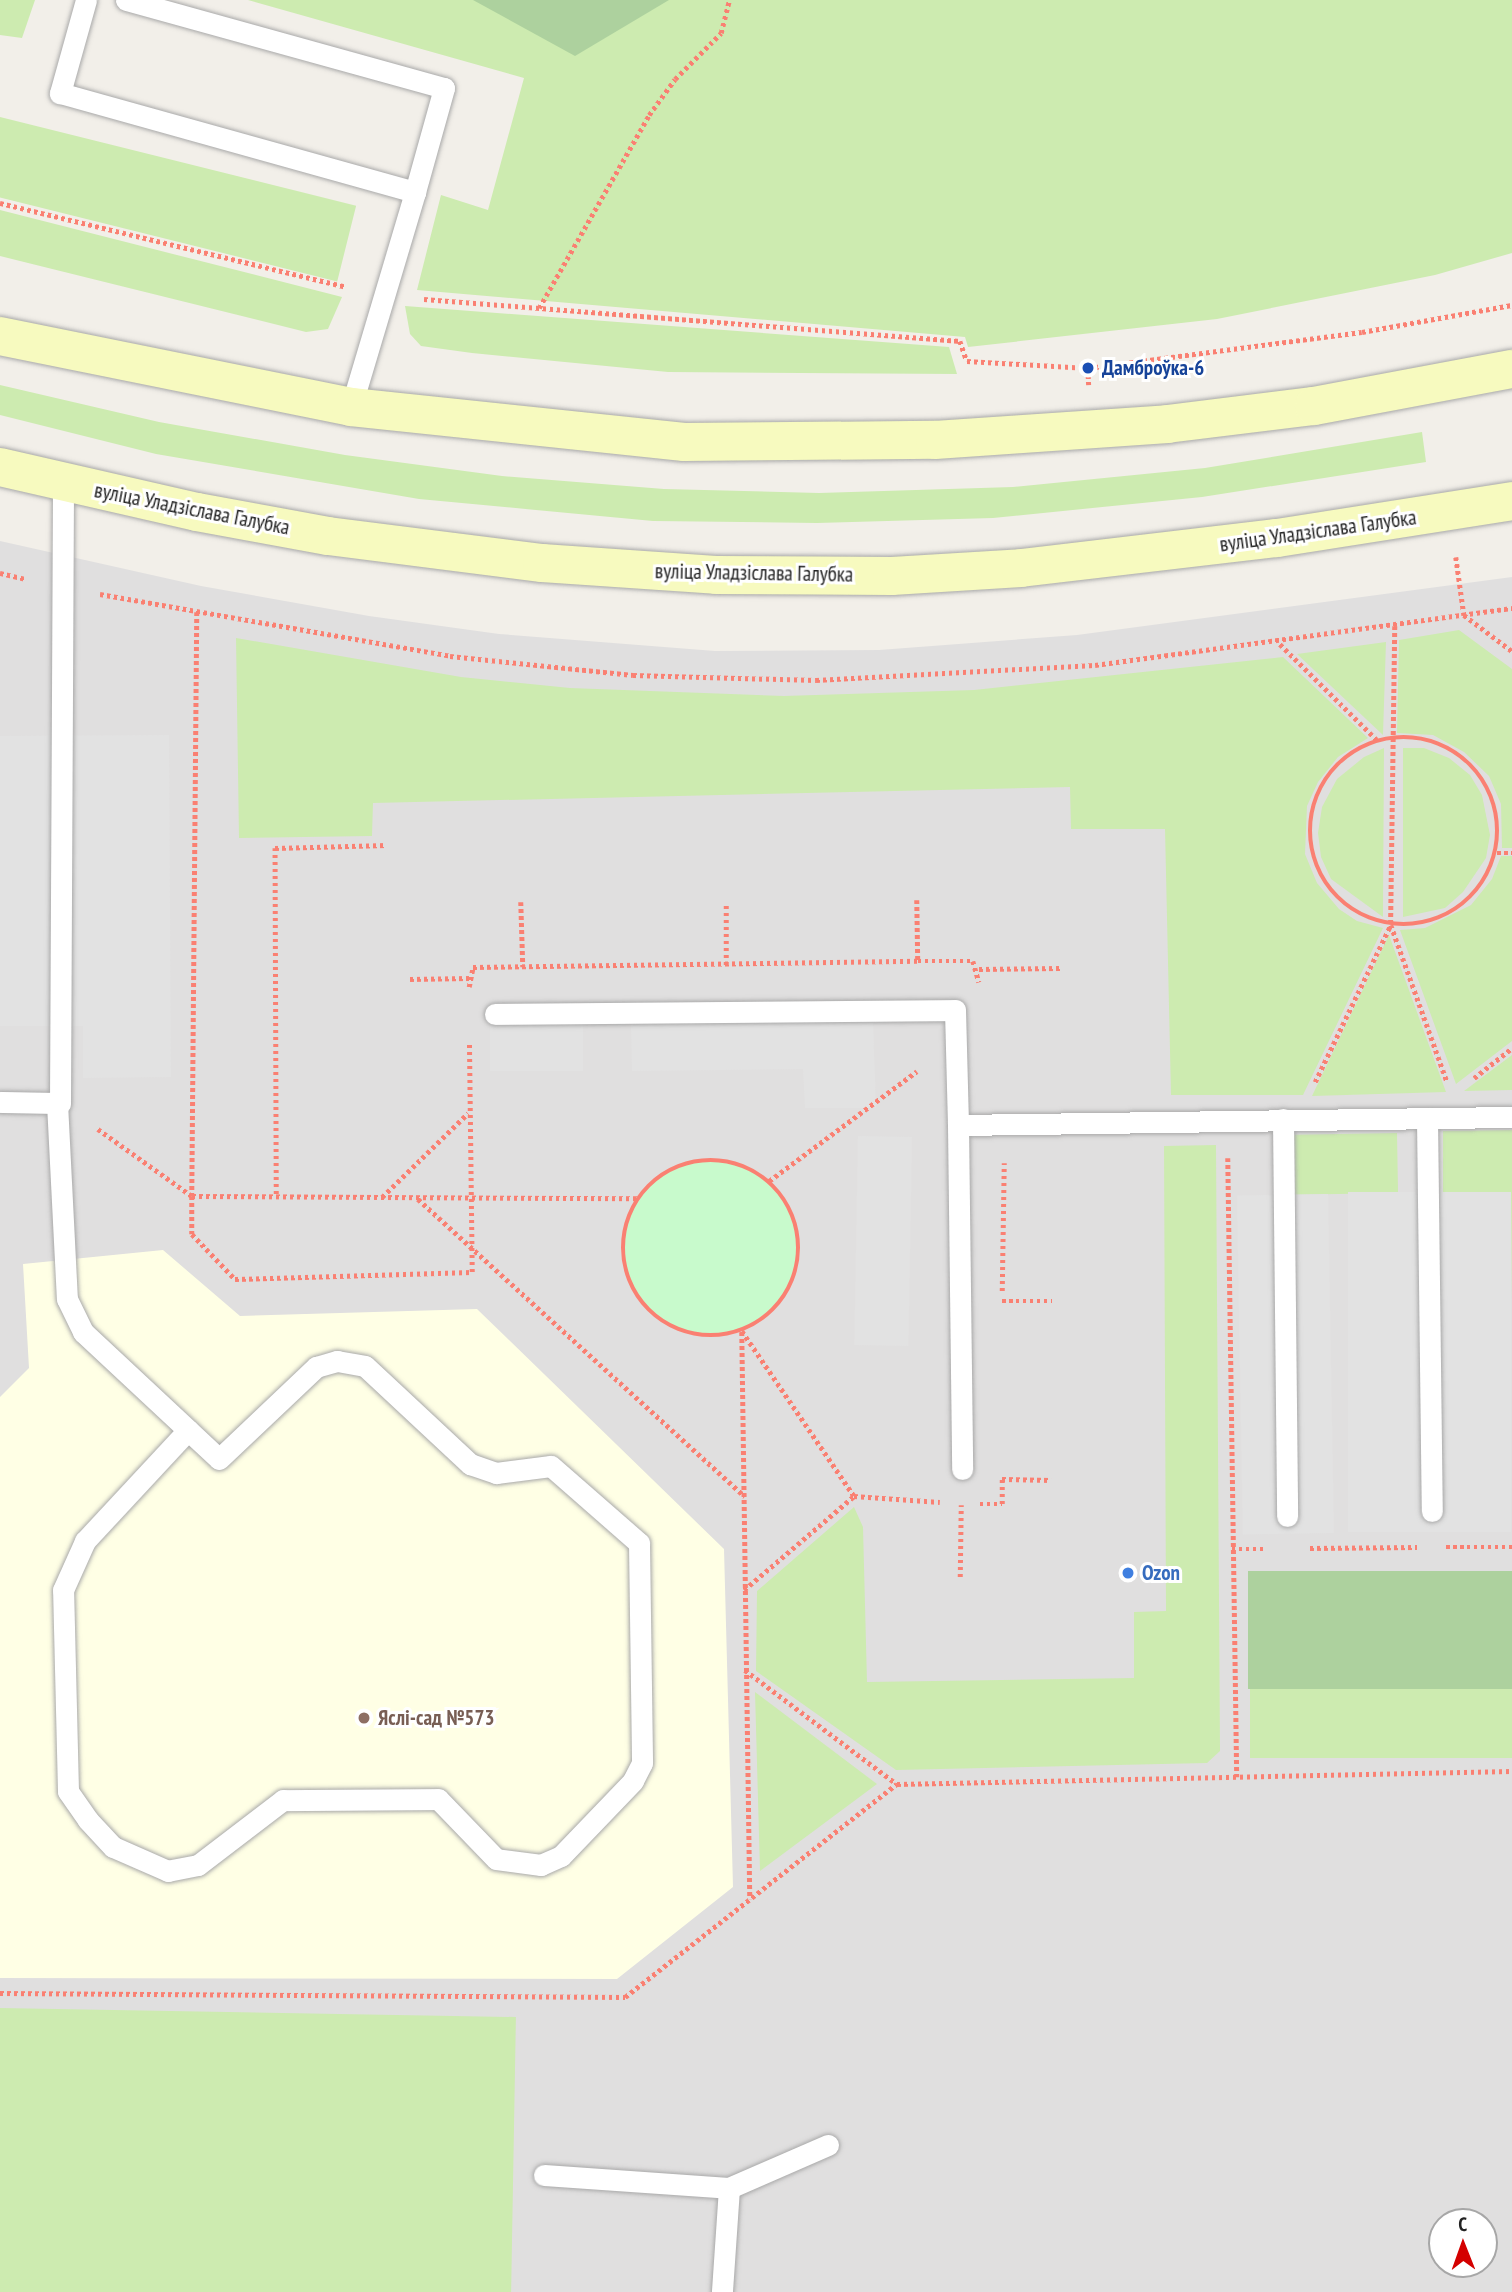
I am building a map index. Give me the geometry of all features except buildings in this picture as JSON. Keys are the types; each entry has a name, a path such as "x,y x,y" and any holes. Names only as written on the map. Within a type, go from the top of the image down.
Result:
{"main road":[{"path":"0,336 351,407 684,442 935,440 1240,416 1504,373"},
{"name":"вуліца Уладзіслава Галубка","path":"0,467 210,515 439,553 716,575 892,576 1021,568 1171,552 1507,505"}],"lane":[{"path":"86,0 60,93 415,192"},
{"path":"126,0 444,89 351,407"},
{"path":"63,483 58,1103 67,1299 83,1332 188,1430 219,1459 316,1367 337,1362 365,1366 470,1464 496,1472 551,1466 639,1543 642,1763 632,1781 561,1856 541,1865 496,1859 438,1798 283,1800 198,1865 168,1871 113,1847 88,1820 68,1791 63,1590 85,1541 188,1430"},
{"path":"495,1014 955,1010 962,1469"},
{"path":"0,1102 58,1103"},
{"path":"958,1125 1512,1117"},
{"path":"1427,1118 1432,1511"},
{"path":"1283,1119 1287,1516"},
{"path":"544,2175 729,2188 828,2145"},
{"path":"722,2292 729,2188"}],"path":[{"path":"539,309 649,115 675,79 722,33 729,0"},
{"path":"0,203 385,296 960,341 967,361 1088,368 1362,332 1512,305"},
{"path":"1450,512 1464,615 1512,651"},
{"path":"62,587 450,656 704,679 959,675 1279,643 1512,608"},
{"path":"197,612 192,1234 235,1279 472,1272 469,1032"},
{"path":"1395,626 1391,925 1452,1096"},
{"path":"1279,643 1377,740"},
{"path":"1392,737 1423,738 1451,748 1474,767 1491,792 1499,821 1497,853 1470,899 1446,915 1420,925 1391,925 1360,915 1335,895 1317,869 1309,838 1312,806 1328,777 1349,754 1377,740 1392,737"},
{"path":"276,1194 275,848 387,845"},
{"path":"1497,853 1512,853"},
{"path":"917,900 918,961"},
{"path":"521,902 523,967"},
{"path":"726,904 726,965"},
{"path":"1313,1086 1391,925"},
{"path":"469,992 472,967 974,961"},
{"path":"979,969 1060,968"},
{"path":"410,979 469,978"},
{"path":"769,1181 955,1043"},
{"path":"1472,1080 1512,1048"},
{"path":"58,1103 192,1196 276,1194 469,1199 639,1198"},
{"path":"381,1198 468,1112"},
{"path":"1227,1147 1237,1777"},
{"path":"1002,1314 1004,1152"},
{"path":"708,1160 735,1163 769,1181 794,1218 798,1264 784,1298 765,1318 742,1331 715,1336 688,1332 647,1309 633,1290 623,1250 626,1222 639,1198 657,1178 681,1165 708,1160"},
{"path":"418,1198 471,1250 745,1497"},
{"path":"1002,1301 1052,1301"},
{"path":"742,1331 854,1496"},
{"path":"742,1331 750,1899"},
{"path":"744,1590 854,1496 961,1504 1002,1504 1002,1465"},
{"path":"1002,1479 1051,1479"},
{"path":"960,1577 961,1504"},
{"path":"1298,1548 1430,1547"},
{"path":"1444,1547 1512,1547"},
{"path":"1232,1549 1272,1549"},
{"path":"745,1670 897,1784"},
{"path":"0,1993 625,1997 897,1784 1512,1771"}],"shaded area":[{"path":"0,541 201,586 369,616 499,634 715,651 879,650 1077,635 1512,577 1512,2292 0,2292"},
{"path":"169,735 171,1077 83,1078 83,1026 0,1026 0,736"},
{"path":"873,1020 876,1108 805,1108 803,1069 632,1071 631,1024"},
{"path":"490,1022 583,1022 583,1071 490,1071"},
{"path":"858,1136 912,1137 908,1346 854,1345"},
{"path":"1348,1192 1511,1192 1511,1532 1348,1532"},
{"path":"1328,1194 1334,1533 1243,1535 1237,1196"},
{"name":"Яслі-сад №573","path":"163,1250 240,1316 477,1309 724,1549 733,1887 617,1979 0,1978 0,1397 29,1368 23,1264"}],"green space":[{"path":"0,0 35,0 22,38 0,35"},
{"path":"248,0 1512,0 1512,253 1435,275 1217,319 968,347 965,337 417,290 441,195 488,210 524,78"},
{"path":"473,0 669,0 575,56"},
{"path":"0,117 356,206 337,281 0,197"},
{"path":"0,210 342,297 328,329 306,332 0,256"},
{"path":"405,306 949,347 957,374 668,372 472,353 421,346 410,334"},
{"path":"0,385 159,422 345,455 502,476 664,489 819,493 1013,487 1205,468 1422,432 1426,462 1202,497 993,518 817,523 653,521 419,499 156,454 0,415"},
{"path":"1459,630 1512,669 1512,848 1502,848 1501,804 1489,776 1464,752 1433,735 1397,733 1399,640"},
{"path":"236,638 461,677 570,688 784,696 974,690 1283,657 1368,738 1338,757 1318,782 1307,806 1305,854 1317,883 1339,909 1357,921 1383,928 1303,1095 1171,1095 1165,829 1071,829 1070,787 373,803 372,836 239,838"},
{"path":"1386,642 1383,735 1297,654"},
{"path":"1384,748 1383,917 1331,879 1321,857 1318,833 1322,807 1337,779 1364,757"},
{"path":"1403,748 1424,748 1449,758 1470,775 1482,795 1490,835 1486,858 1463,892 1445,908 1403,917"},
{"path":"1501,856 1512,856 1512,1041 1456,1084 1400,930 1425,928 1471,905 1492,879"},
{"path":"1389,935 1446,1092 1312,1096"},
{"path":"1512,1055 1512,1090 1464,1091"},
{"path":"1512,1130 1512,1303 1511,1192 1443,1192 1443,1131"},
{"path":"1397,1133 1398,1193 1295,1195 1294,1135"},
{"path":"1216,1145 1220,1751 1207,1763 896,1770 756,1671 757,1591 854,1507 863,1527 867,1682 1134,1678 1134,1612 1166,1611 1164,1146"},
{"path":"711,1160 744,1166 773,1185 792,1214 798,1247 792,1280 773,1309 744,1328 711,1334 678,1328 649,1309 630,1280 624,1247 630,1214 649,1185 678,1166"},
{"path":"1248,1571 1512,1571 1512,1689 1248,1689"},
{"path":"1250,1689 1512,1689 1512,1758 1250,1758"},
{"path":"755,1692 877,1784 760,1871"},
{"path":"0,2008 516,2017 511,2292 0,2292"}],"place":[{"name":"Дамброўка-6","path":"1088,368"},
{"name":"Ozon","path":"1128,1573"},
{"name":"Яслі-сад №573","path":"364,1718"}]}
